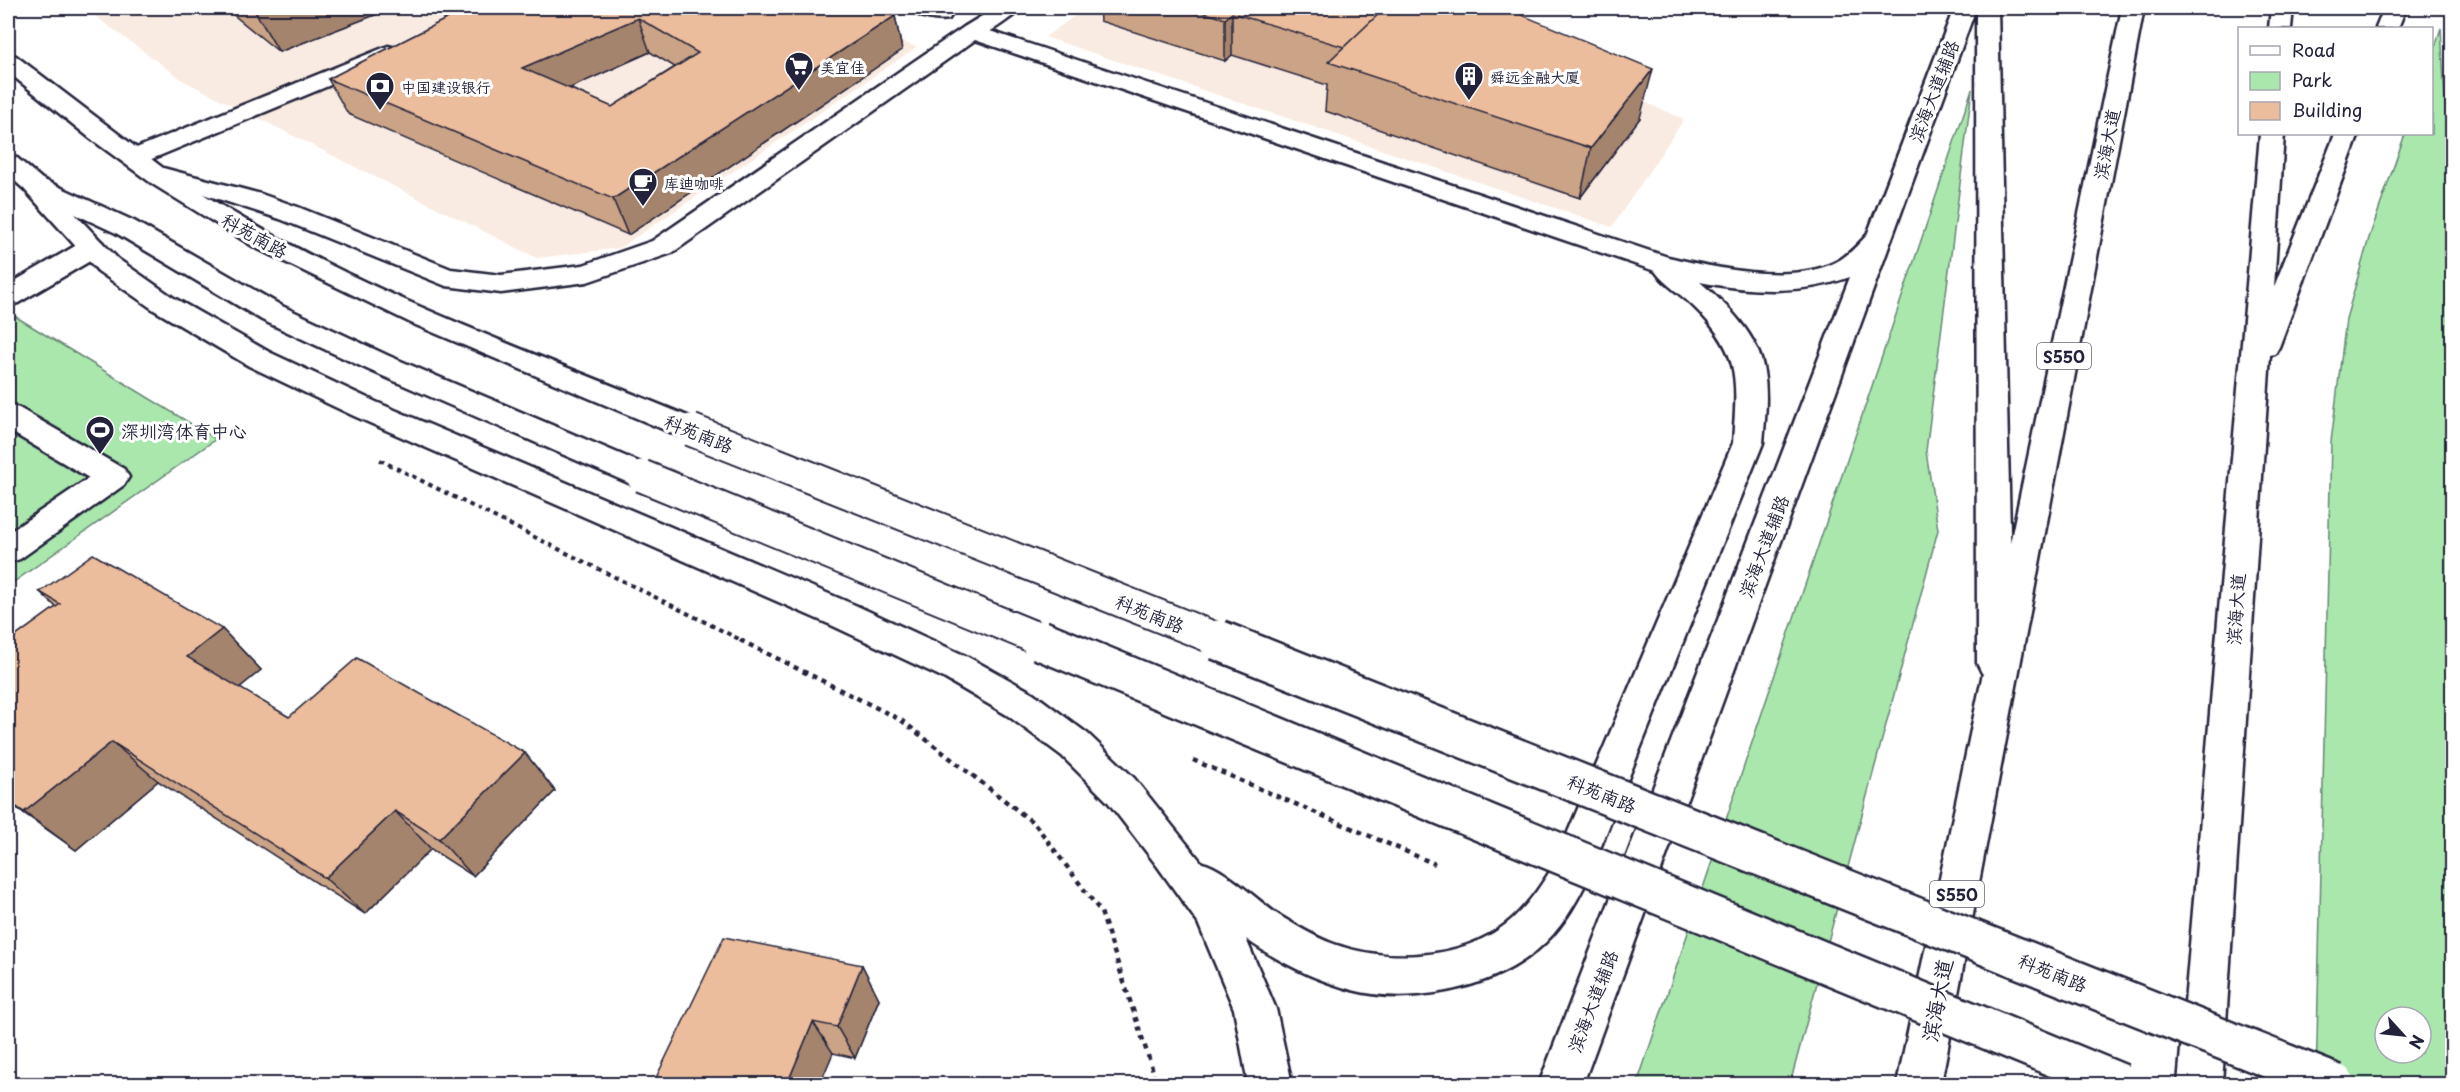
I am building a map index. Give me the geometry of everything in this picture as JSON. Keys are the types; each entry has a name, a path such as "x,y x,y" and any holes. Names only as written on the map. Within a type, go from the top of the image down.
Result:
{"main road":[{"path":"157,174 289,213 446,277 501,284 587,273 662,247 1009,8"},
{"name":"滨海大道辅路","path":"1561,1084 1965,8"},
{"name":"滨海大道","path":"1987,8 1995,704"},
{"name":"滨海大道","path":"1919,1084 2133,8"},
{"path":"2280,27 2282,8"},
{"path":"2387,27 2395,8"},
{"path":"972,32 1660,264 1740,281 1788,283 1823,276 1847,268 1864,256 1879,237"},
{"path":"133,158 410,44"},
{"name":"科苑南路","path":"9,59 75,115 194,201 263,241 427,318 691,430 2335,1084"},
{"name":"滨海大道","path":"2200,1084 2271,135"},
{"path":"2251,382 2346,135"},
{"path":"8,163 33,184 108,265 164,304 259,359 365,409 843,615 955,668 1020,704 1075,745 1120,790 1172,854 1213,910 1255,1009 1269,1084"},
{"path":"33,184 125,227 203,275 283,318 379,363 642,476 2121,1084"},
{"path":"8,297 92,248"},
{"path":"1172,854 1228,902 1287,942 1332,964 1378,974 1424,975 1469,965 1512,945 1549,910 1569,876 1748,443 1750,402 1748,365 1727,325 1699,294 1660,264"},
{"path":"8,416 113,477 8,550"}],"path":[{"path":"370,456 901,720 1035,824 1101,912 1153,1071 1155,1084"},
{"path":"1193,760 1435,864"}],"shaded area":[{"path":"84,8 810,8 917,47 620,248 537,258 184,81"},
{"path":"1086,8 1423,8 1684,119 1612,227 1045,37"}],"green space":[{"path":"2441,28 2452,228 2452,1084 2316,1084 2331,442 2346,319 2369,238 2405,135 2433,135 2433,53"},
{"path":"1972,89 1926,451 1938,530 1790,1084 1637,1084"},
{"name":"深圳湾体育中心","path":"8,312 216,439 8,586"}],"building":[{"path":"473,8 871,8 895,16 613,199 328,79 454,15","holes":["638,18 698,53 612,107 522,68"]},
{"path":"1189,8 1385,8 1344,47 1232,13 1225,19"},
{"path":"1385,8 1505,8 1653,69 1591,148 1328,62"},
{"path":"93,554 222,629 187,657 289,717 357,658 525,753 439,839 395,811 325,878 112,742 24,812 8,801 8,642 60,604 40,592"},
{"path":"724,937 862,965 837,1027 813,1022 787,1084 653,1084"}],"place":[{"name":"美宜佳","path":"799,92"},
{"name":"舜远金融大厦","path":"1469,102"},
{"name":"中国建设银行","path":"380,112"},
{"name":"库迪咖啡","path":"643,208"},
{"name":"深圳湾体育中心","path":"100,456"}]}
